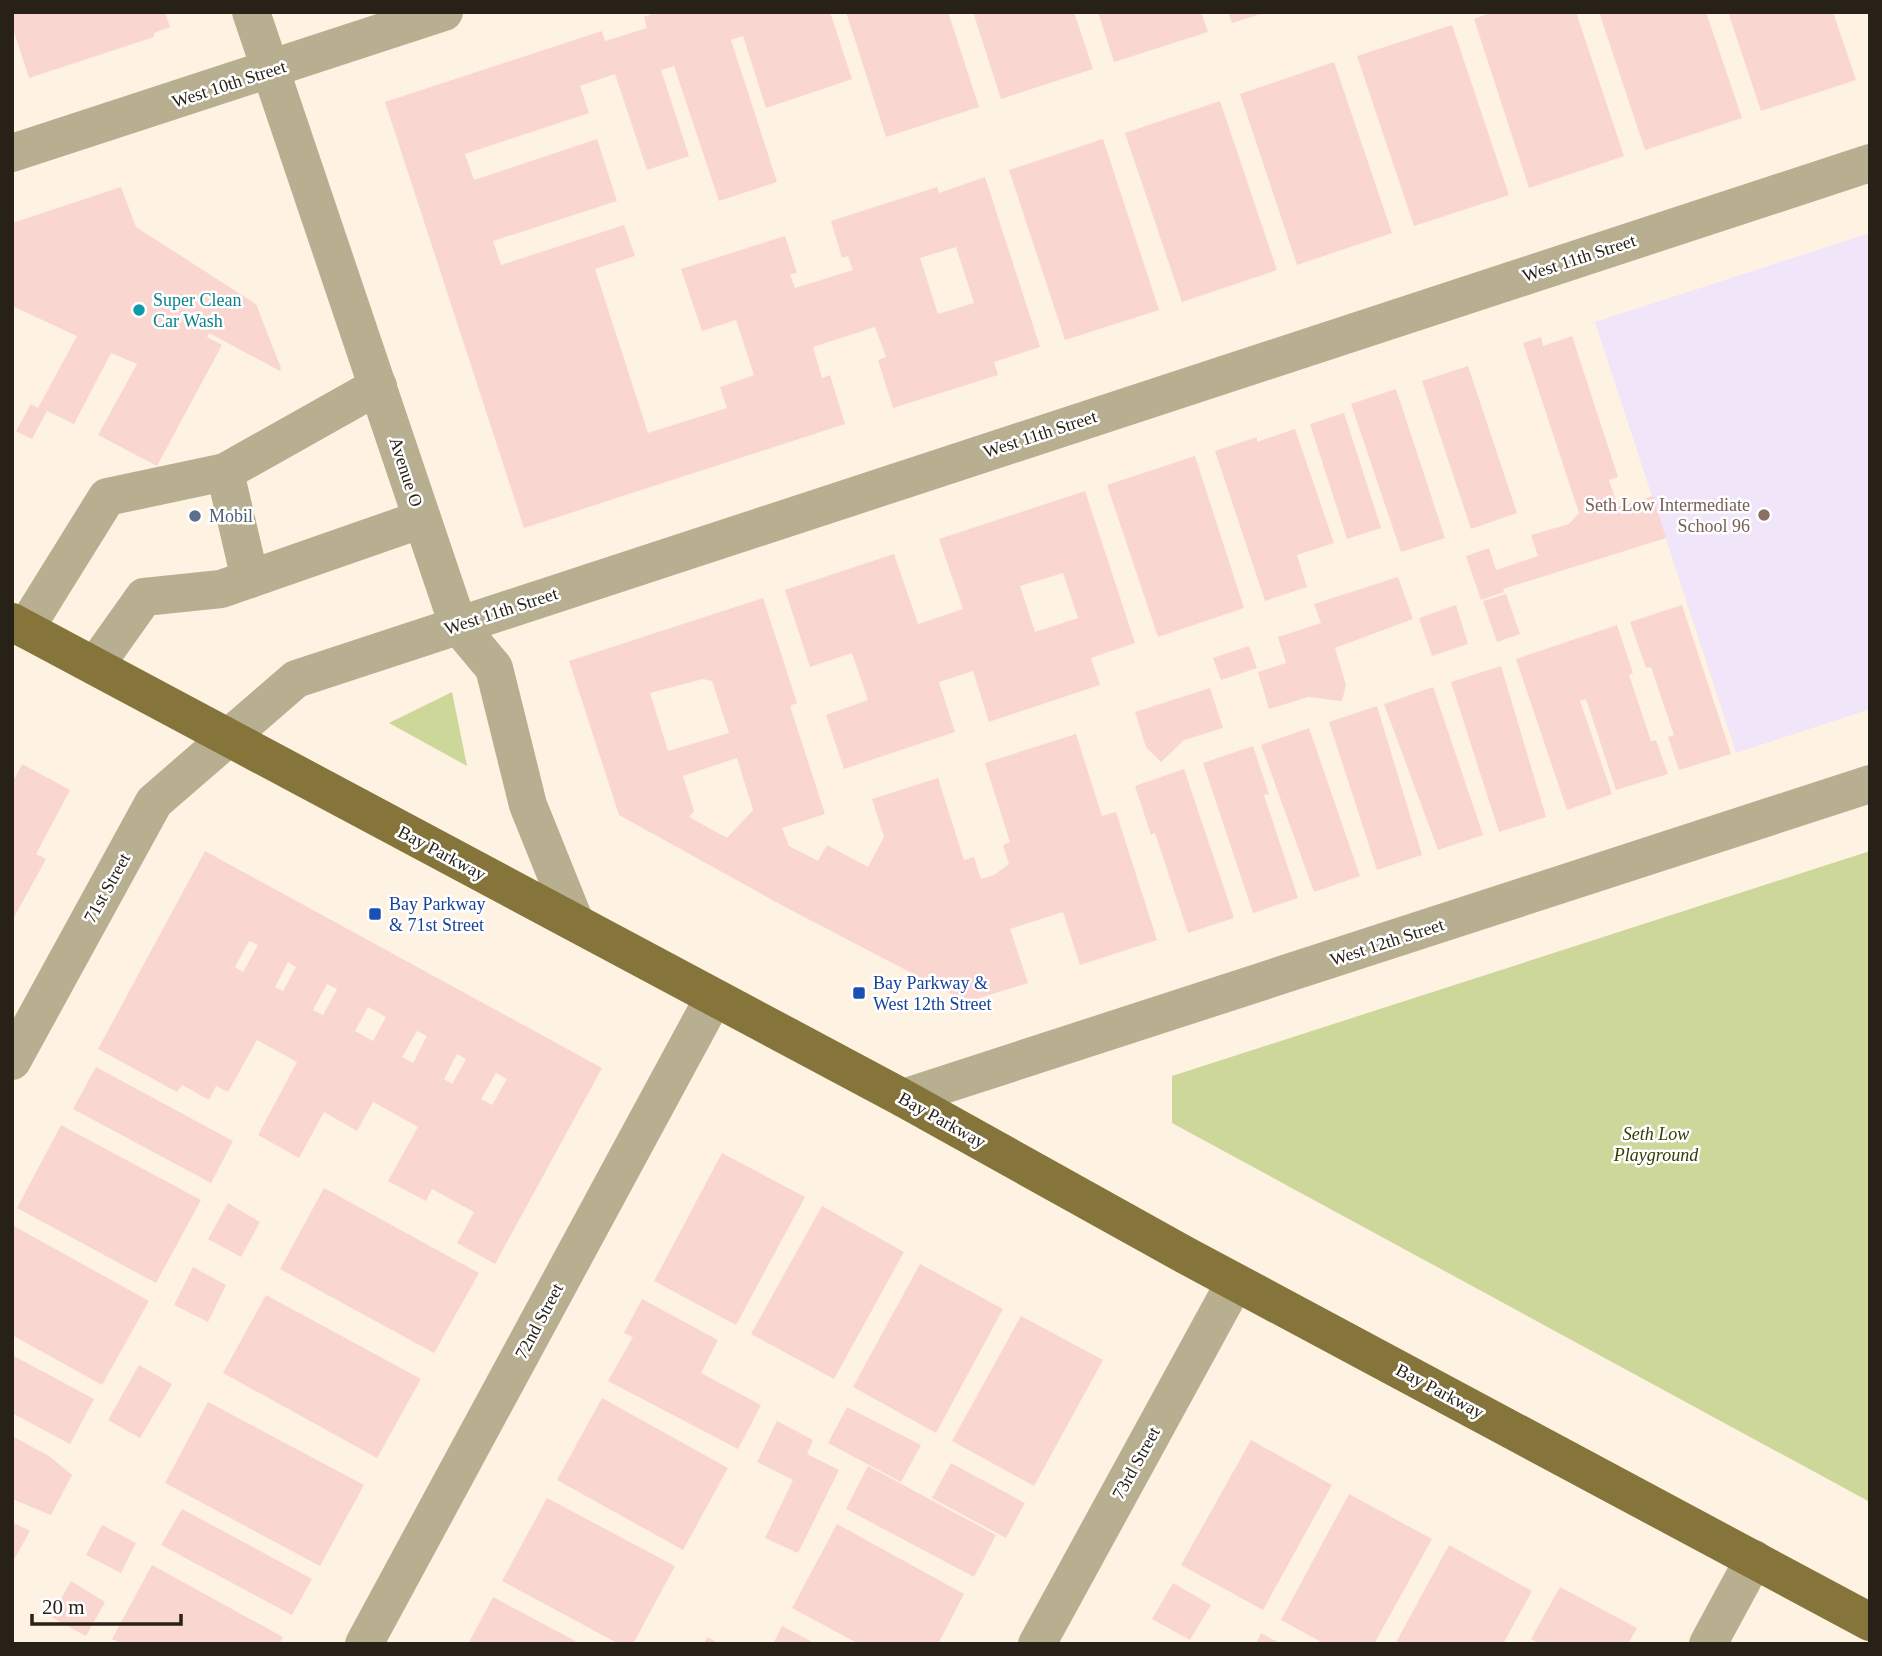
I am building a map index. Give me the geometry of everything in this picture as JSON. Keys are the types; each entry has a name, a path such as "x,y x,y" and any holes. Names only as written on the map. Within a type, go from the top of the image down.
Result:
{"main road":[{"name":"Bay Parkway","path":"19,626 575,922 713,999 903,1098 1235,1282 1870,1622"}],"street":[{"name":"Avenue O","path":"251,12 458,625 494,668 528,805 575,922"},
{"name":"West 10th Street","path":"12,153 444,12"},
{"name":"West 11th Street","path":"228,736 296,679 1870,163"},
{"path":"19,626 107,497 225,472 378,386"},
{"path":"225,472 250,579"},
{"path":"95,666 144,597 221,589 422,519"},
{"name":"71st Street","path":"12,1061 154,802 228,736"},
{"name":"West 12th Street","path":"903,1098 1870,784"},
{"name":"72nd Street","path":"364,1644 713,999"},
{"name":"73rd Street","path":"1037,1644 1235,1282"},
{"path":"1708,1644 1754,1559"}],"shaded area":[{"name":"Seth Low Intermediate School 96","path":"1870,233 1870,709 1736,753 1595,322"}],"green space":[{"path":"452,692 467,766 389,723"},
{"name":"Seth Low Playground","path":"1870,851 1870,1502 1172,1123 1172,1076"}],"building":[{"path":"12,12 165,12 170,27 154,33 154,37 29,78 12,26"},
{"path":"657,12 830,12 852,79 766,108 743,36 731,40 777,182 719,201 674,66 661,70 689,156 647,170 615,74 580,86 589,113 465,154 474,180 597,139 617,201 493,241 501,265 624,225 635,256 595,269 648,433 727,408 720,387 754,375 736,320 702,331 681,269 785,236 797,273 790,274 795,288 853,270 848,256 842,258 831,221 937,187 939,193 985,177 1040,347 994,362 998,375 893,408 878,360 886,357 875,327 813,347 822,378 830,375 845,424 524,528 385,102 602,31 605,41 647,28 644,17","holes":["956,247 974,303 938,314 920,258"]},
{"path":"846,12 948,12 979,107 886,137"},
{"path":"973,12 1074,12 1093,69 1001,99"},
{"path":"1098,12 1201,12 1208,32 1114,62"},
{"path":"1228,12 1264,12 1264,13 1232,23"},
{"path":"1492,12 1576,12 1624,156 1529,188 1474,19"},
{"path":"1599,12 1706,12 1742,118 1645,150"},
{"path":"1728,12 1833,12 1856,80 1761,111"},
{"path":"1452,25 1509,195 1414,226 1357,56"},
{"path":"1334,62 1392,233 1297,265 1240,94"},
{"path":"1220,101 1277,270 1182,302 1125,133"},
{"path":"1103,139 1159,310 1065,340 1009,170"},
{"name":"Super Clean Car Wash","path":"121,187 136,227 256,304 281,368 280,371 209,333 207,337 222,345 157,466 98,435 137,364 111,353 74,424 47,411 32,439 16,431 31,404 38,408 77,336 12,306 12,223"},
{"path":"1572,336 1618,477 1609,480 1618,507 1653,496 1666,538 1503,589 1504,592 1481,600 1466,556 1489,548 1496,570 1538,556 1531,535 1569,524 1579,513 1523,343 1541,337 1543,346"},
{"path":"1468,366 1517,513 1471,529 1422,381"},
{"path":"1396,389 1445,538 1401,552 1351,404"},
{"path":"1344,413 1381,528 1347,539 1310,424"},
{"path":"1295,429 1334,543 1297,555 1307,587 1265,601 1215,451 1257,437 1257,442"},
{"path":"1195,456 1244,608 1158,637 1107,485"},
{"path":"1085,491 1135,643 1091,658 1100,685 989,722 973,671 939,682 955,732 844,769 826,715 868,700 852,653 810,667 785,590 894,554 918,624 963,609 939,539","holes":["1063,573 1078,618 1035,632 1020,586"]},
{"path":"1398,577 1413,619 1335,648 1346,685 1342,701 1308,697 1269,709 1258,672 1286,663 1278,637 1321,623 1314,604"},
{"path":"1506,594 1520,634 1497,642 1483,601"},
{"path":"763,598 797,703 790,706 825,814 782,828 789,846 818,861 827,845 868,867 884,837 872,799 938,778 964,860 974,857 981,879 994,875 1009,864 1003,845 1010,842 985,763 1076,734 1102,816 1116,812 1157,940 1080,965 1063,912 1010,929 1028,983 967,1002 787,908 619,815 569,661","holes":["703,679 712,681 729,733 668,751 650,693","737,758 753,810 727,838 689,817 694,811 683,776"]},
{"path":"1456,605 1468,644 1432,656 1419,618"},
{"path":"1682,605 1731,754 1679,770 1668,737 1674,735 1651,667 1646,668 1630,622"},
{"path":"1617,625 1633,673 1629,675 1651,741 1656,740 1668,774 1616,790 1586,699 1580,701 1612,794 1567,810 1516,659"},
{"path":"1249,646 1257,668 1221,680 1213,658"},
{"path":"1501,666 1546,817 1499,832 1451,682"},
{"path":"1433,687 1483,835 1438,850 1384,704"},
{"path":"1210,688 1223,728 1184,740 1161,762 1146,747 1135,712"},
{"path":"1377,706 1422,855 1377,870 1329,722"},
{"path":"1309,728 1360,876 1314,892 1261,745"},
{"path":"1253,746 1269,794 1264,795 1298,898 1253,913 1203,763"},
{"path":"22,764 70,790 36,854 46,859 12,921 12,777 15,778"},
{"path":"1184,769 1234,918 1188,933 1155,833 1151,835 1135,786"},
{"path":"205,851 602,1068 495,1264 457,1243 474,1212 432,1189 426,1201 388,1181 418,1127 377,1104 373,1102 357,1131 324,1112 299,1158 258,1135 297,1062 257,1040 228,1092 216,1086 209,1100 182,1085 177,1092 98,1049","holes":["249,941 258,945 243,972 235,967","288,962 296,967 283,991 275,987","327,984 337,989 323,1015 313,1010","368,1007 386,1017 373,1041 355,1031","417,1031 427,1036 413,1063 402,1057","457,1054 466,1059 452,1084 444,1079","496,1073 507,1079 492,1105 481,1099"]},
{"path":"96,1067 233,1141 211,1183 73,1109"},
{"path":"61,1125 201,1200 156,1283 17,1208"},
{"path":"722,1153 805,1197 736,1325 654,1281"},
{"path":"324,1188 479,1273 434,1353 280,1269"},
{"path":"228,1203 260,1222 241,1257 208,1239"},
{"path":"822,1206 904,1252 834,1379 751,1334"},
{"path":"12,1225 149,1301 102,1385 12,1335"},
{"path":"920,1264 1003,1309 936,1433 853,1387"},
{"path":"193,1267 226,1285 208,1322 174,1305"},
{"path":"266,1295 421,1379 377,1458 223,1373"},
{"path":"642,1299 718,1340 701,1373 761,1405 738,1449 608,1381 633,1337 624,1333"},
{"path":"1021,1316 1103,1360 1034,1486 952,1441"},
{"path":"12,1355 94,1399 70,1444 12,1413"},
{"path":"139,1365 172,1384 140,1438 108,1420"},
{"path":"602,1398 728,1468 683,1550 557,1480"},
{"path":"208,1402 364,1485 320,1566 165,1483"},
{"path":"847,1407 921,1445 901,1482 828,1443"},
{"path":"777,1421 813,1440 807,1454 839,1470 798,1553 765,1538 793,1480 757,1462"},
{"path":"12,1436 49,1456 72,1475 51,1515 12,1499"},
{"path":"1251,1440 1332,1485 1263,1610 1181,1565"},
{"path":"951,1463 1025,1503 1006,1538 932,1498"},
{"path":"868,1466 996,1535 974,1577 846,1509"},
{"path":"1349,1494 1432,1539 1374,1644 1325,1644 1281,1620"},
{"path":"547,1498 675,1566 633,1644 619,1644 502,1581"},
{"path":"182,1509 312,1579 292,1615 161,1545"},
{"path":"12,1522 30,1531 12,1563"},
{"path":"837,1524 964,1594 938,1644 859,1644 792,1608"},
{"path":"102,1525 136,1543 121,1573 86,1555"},
{"path":"1449,1545 1532,1591 1503,1644 1395,1644"},
{"path":"152,1565 283,1637 279,1644 121,1644 112,1639"},
{"path":"71,1581 105,1602 86,1636 51,1617"},
{"path":"1173,1583 1211,1605 1190,1640 1152,1619"},
{"path":"1560,1587 1637,1628 1628,1644 1541,1644 1531,1639"},
{"path":"493,1597 581,1644 468,1644"},
{"path":"782,1626 816,1644 773,1644"},
{"path":"1261,1633 1281,1644 1256,1644"},
{"path":"707,1637 720,1644 704,1644"}],"place":[{"name":"Super Clean Car Wash","path":"139,310"},
{"name":"Seth Low Intermediate School 96","path":"1764,515"},
{"name":"Mobil","path":"195,516"},
{"name":"Bay Parkway & 71st Street","path":"375,914"},
{"name":"Bay Parkway & West 12th Street","path":"859,993"}]}
